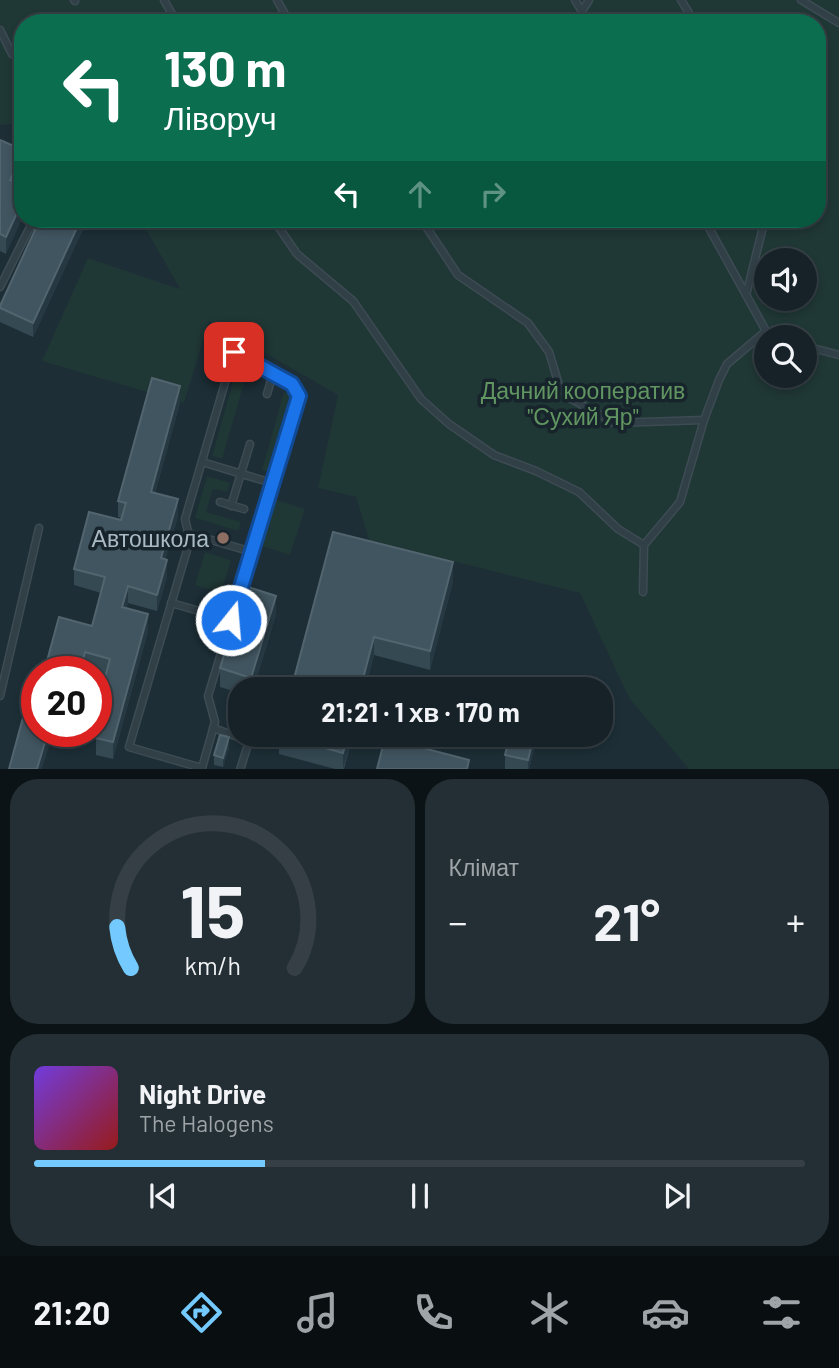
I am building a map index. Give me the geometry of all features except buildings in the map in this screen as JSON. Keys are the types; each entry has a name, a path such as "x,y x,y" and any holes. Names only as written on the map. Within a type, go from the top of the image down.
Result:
{"lane":[{"path":"575,0 584,14"},
{"path":"582,11 589,0"},
{"path":"801,0 824,14"},
{"path":"0,30 12,54"},
{"path":"0,287 30,228"},
{"path":"279,228 297,254 353,301 421,399 449,424 494,455 579,492 618,529 643,545"},
{"path":"427,228 458,275 528,323 549,352 559,384 568,397 614,424 704,420"},
{"path":"709,228 763,325"},
{"path":"746,295 763,228"},
{"path":"643,592 643,545 680,502 704,420 727,364 754,341"},
{"path":"817,349 839,355"},
{"path":"234,352 292,384 299,396 208,696 215,722 202,768 129,747 190,540 185,519 202,462 234,352"},
{"path":"267,394 273,374"},
{"path":"231,506 250,444"},
{"path":"202,462 272,483"},
{"path":"220,502 244,509"},
{"path":"0,696 39,528"},
{"path":"188,534 252,552"},
{"path":"171,603 231,620"},
{"path":"213,728 228,732"},
{"path":"240,769 247,747"}],"green space":[{"name":"Дачний кооператив \"Сухий Яр\"","path":"0,0 839,0 839,769 689,769 629,698 580,593 369,540 356,497 318,488 338,395 209,321 184,403 42,361 88,258 180,289 145,228 826,228 826,14 14,14 14,124 0,125"},
{"path":"234,378 245,380 222,459 212,456"},
{"path":"284,392 295,395 272,473 262,470"},
{"path":"207,476 230,483 227,492 213,489 206,512 241,522 238,531 195,518"},
{"path":"274,499 305,509 290,555 259,545"},
{"path":"205,552 231,560 221,593 195,585"}],"place":[{"name":"Автошкола","path":"223,538"}],"route":[{"path":"231,620 299,396 292,384 234,352"}]}
